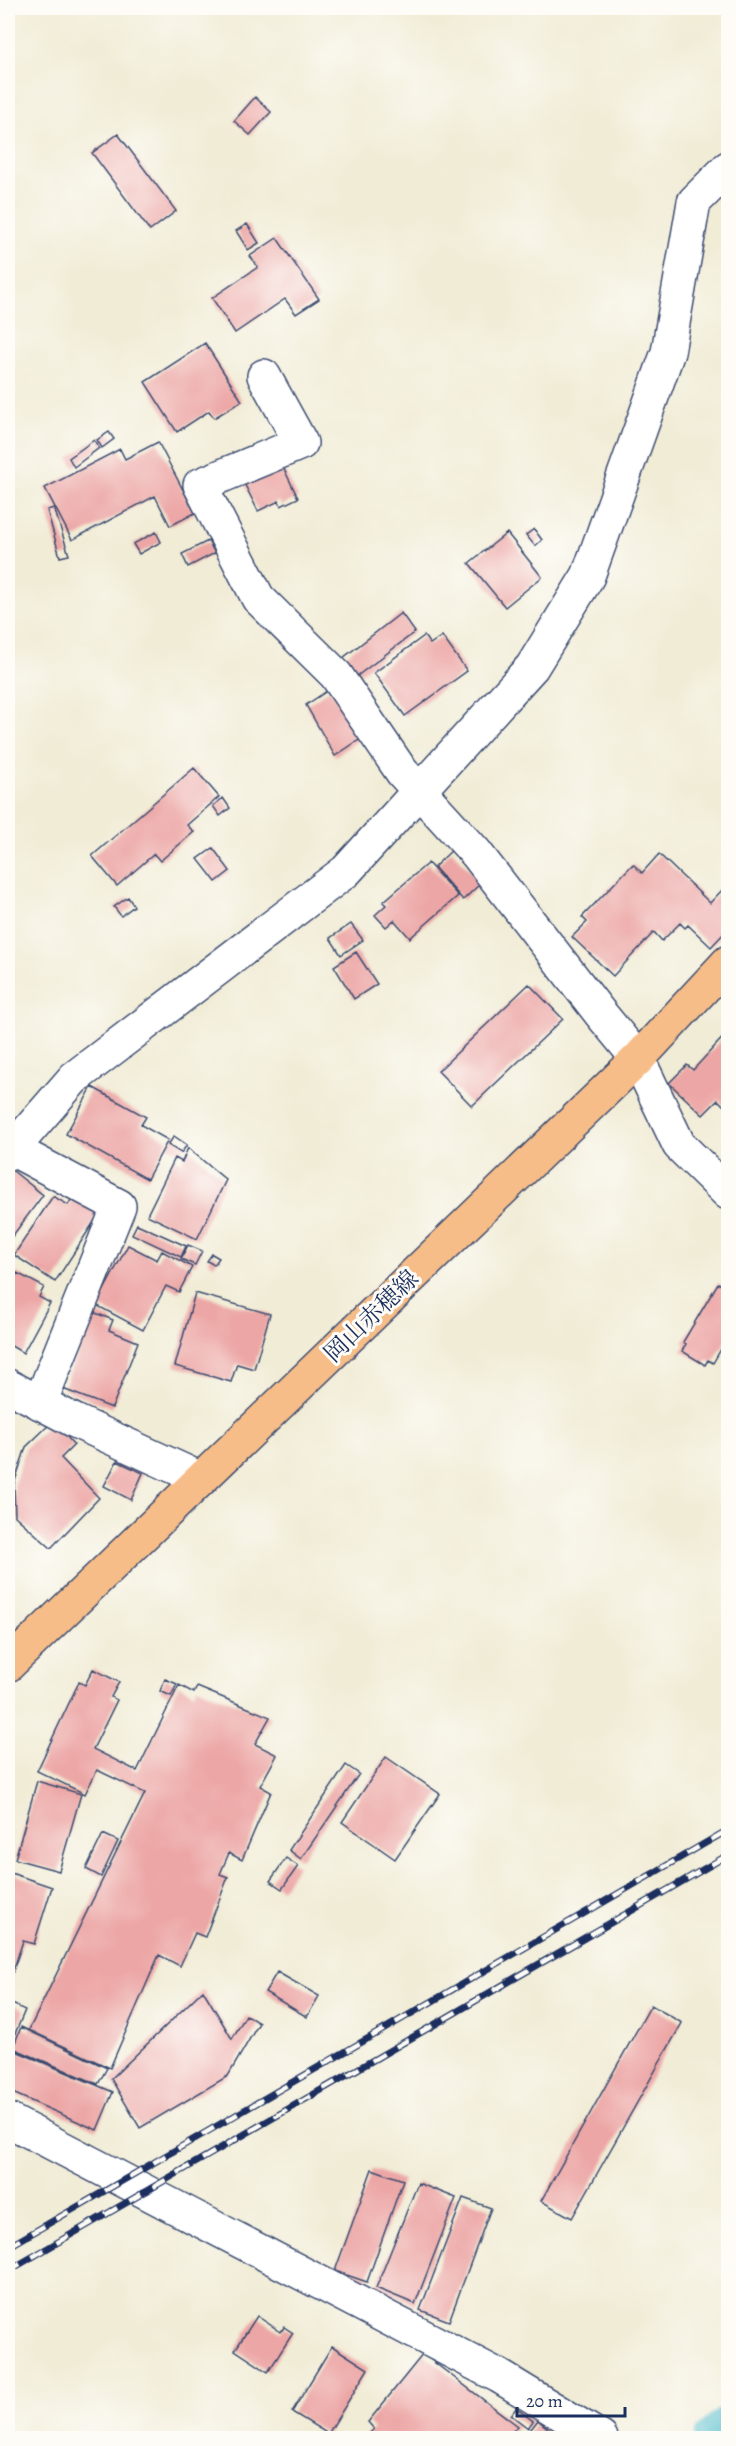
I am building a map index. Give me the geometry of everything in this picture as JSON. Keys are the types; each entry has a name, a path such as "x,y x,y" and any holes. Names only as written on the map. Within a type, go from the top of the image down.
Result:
{"main road":[{"name":"岡山赤穂線","path":"8,1665 638,1059 729,962"}],"street":[{"path":"40,1403 119,1206 10,1151 74,1078 346,870 532,667 588,576 668,352 694,202 729,168"},
{"path":"264,376 301,443 200,485 258,598 336,675 402,772 476,853 600,1014 638,1059 679,1145 729,1193"},
{"path":"8,1386 201,1479"},
{"path":"8,2120 499,2376 601,2439"}],"building":[{"path":"255,97 271,112 250,135 234,121"},
{"path":"118,134 176,211 150,231 92,153"},
{"path":"247,224 259,243 248,250 236,231"},
{"path":"277,238 319,299 296,314 285,299 235,333 212,298 258,267 250,256"},
{"path":"205,343 242,401 214,418 209,411 177,432 145,382"},
{"path":"109,432 114,439 102,448 97,440"},
{"path":"94,440 99,448 74,467 69,458"},
{"path":"158,442 195,513 170,526 155,496 72,540 45,488 120,449 125,459"},
{"path":"283,467 298,498 281,506 279,501 258,511 245,485"},
{"path":"54,508 69,555 60,557 47,510"},
{"path":"534,529 542,540 535,546 526,535"},
{"path":"156,532 161,542 139,554 133,544"},
{"path":"507,533 542,577 505,607 469,563"},
{"path":"208,541 215,553 188,567 182,554"},
{"path":"401,613 415,632 357,676 343,658"},
{"path":"424,636 430,644 442,636 467,671 405,716 374,673"},
{"path":"330,689 362,738 335,756 306,705"},
{"path":"194,768 219,797 187,825 194,832 160,861 154,854 117,886 92,856"},
{"path":"223,798 230,808 220,816 213,806"},
{"path":"213,848 230,871 216,882 198,859"},
{"path":"452,850 481,883 463,900 434,867"},
{"path":"659,854 710,903 723,889 728,894 728,929 711,947 688,925 685,928 680,923 662,941 654,932 613,976 572,937 587,922 582,917 633,864 642,873"},
{"path":"428,863 458,896 410,938 394,920 386,927 375,915 386,905 383,902"},
{"path":"128,897 134,906 121,916 114,907"},
{"path":"351,924 363,940 341,955 330,938"},
{"path":"356,952 377,984 354,999 334,966"},
{"path":"529,984 563,1019 472,1106 438,1071"},
{"path":"728,1032 728,1110 718,1100 703,1115 669,1083 687,1065 693,1070"},
{"path":"92,1087 146,1117 141,1125 168,1140 147,1179 66,1134"},
{"path":"174,1136 187,1145 181,1153 168,1145"},
{"path":"188,1148 226,1180 197,1239 147,1215 175,1158 182,1162"},
{"path":"8,1167 43,1195 8,1242"},
{"path":"75,1194 101,1211 55,1282 14,1255 53,1196 68,1205"},
{"path":"137,1224 186,1246 181,1257 132,1234"},
{"path":"128,1245 157,1260 162,1251 192,1267 179,1292 166,1286 143,1330 96,1305"},
{"path":"188,1245 202,1251 195,1265 181,1259"},
{"path":"212,1254 219,1258 214,1265 207,1261"},
{"path":"728,1272 728,1285 722,1281"},
{"path":"17,1273 44,1287 39,1297 50,1303 23,1353 8,1344 8,1291"},
{"path":"718,1283 728,1289 728,1337 713,1363 708,1360 705,1365 682,1351 686,1344 683,1342"},
{"path":"195,1293 270,1314 254,1369 237,1364 231,1382 175,1366"},
{"path":"93,1312 113,1320 109,1330 138,1342 112,1408 63,1389"},
{"path":"53,1421 74,1445 61,1458 99,1498 51,1548 15,1516 14,1484 26,1447"},
{"path":"117,1461 143,1473 131,1500 104,1486"},
{"path":"93,1669 119,1682 111,1697 117,1700 93,1749 137,1771 179,1685 194,1693 197,1687 270,1717 255,1744 277,1755 260,1786 271,1792 242,1860 229,1853 220,1874 228,1877 205,1937 195,1933 180,1966 159,1955 110,2068 29,2030 145,1793 97,1770 85,1794 37,1771 79,1682 85,1685"},
{"path":"165,1679 177,1684 171,1696 160,1691"},
{"path":"386,1757 440,1794 395,1859 342,1822"},
{"path":"346,1765 359,1774 301,1859 289,1850"},
{"path":"37,1781 81,1794 59,1871 15,1859"},
{"path":"103,1834 118,1841 101,1877 86,1869"},
{"path":"286,1858 298,1866 282,1889 270,1881"},
{"path":"8,1872 52,1887 34,1944 23,1941 11,1977 8,1976"},
{"path":"277,1972 319,1996 307,2017 265,1992"},
{"path":"203,1990 232,2039 246,2015 259,2023 228,2076 140,2128 111,2079"},
{"path":"8,2002 25,2010 9,2048 113,2092 97,2130 8,2091"},
{"path":"651,2005 682,2023 572,2218 541,2201"},
{"path":"21,2027 107,2068 98,2084 13,2048"},
{"path":"372,2169 403,2180 367,2282 335,2271"},
{"path":"418,2183 456,2198 415,2304 376,2288"},
{"path":"463,2198 491,2208 449,2321 420,2310"},
{"path":"257,2316 281,2332 284,2327 293,2333 268,2372 235,2350"},
{"path":"332,2346 368,2369 328,2434 292,2412"},
{"path":"423,2354 518,2426 506,2438 480,2436 478,2438 364,2438 374,2429 368,2422"},
{"path":"516,2408 533,2421 528,2428 511,2415"},
{"path":"538,2420 552,2432 548,2438 532,2438 527,2434"}],"waterway":[{"path":"713,2438 728,2425"}],"railway":[{"path":"8,2247 728,1830"},
{"path":"8,2271 728,1855"}]}
